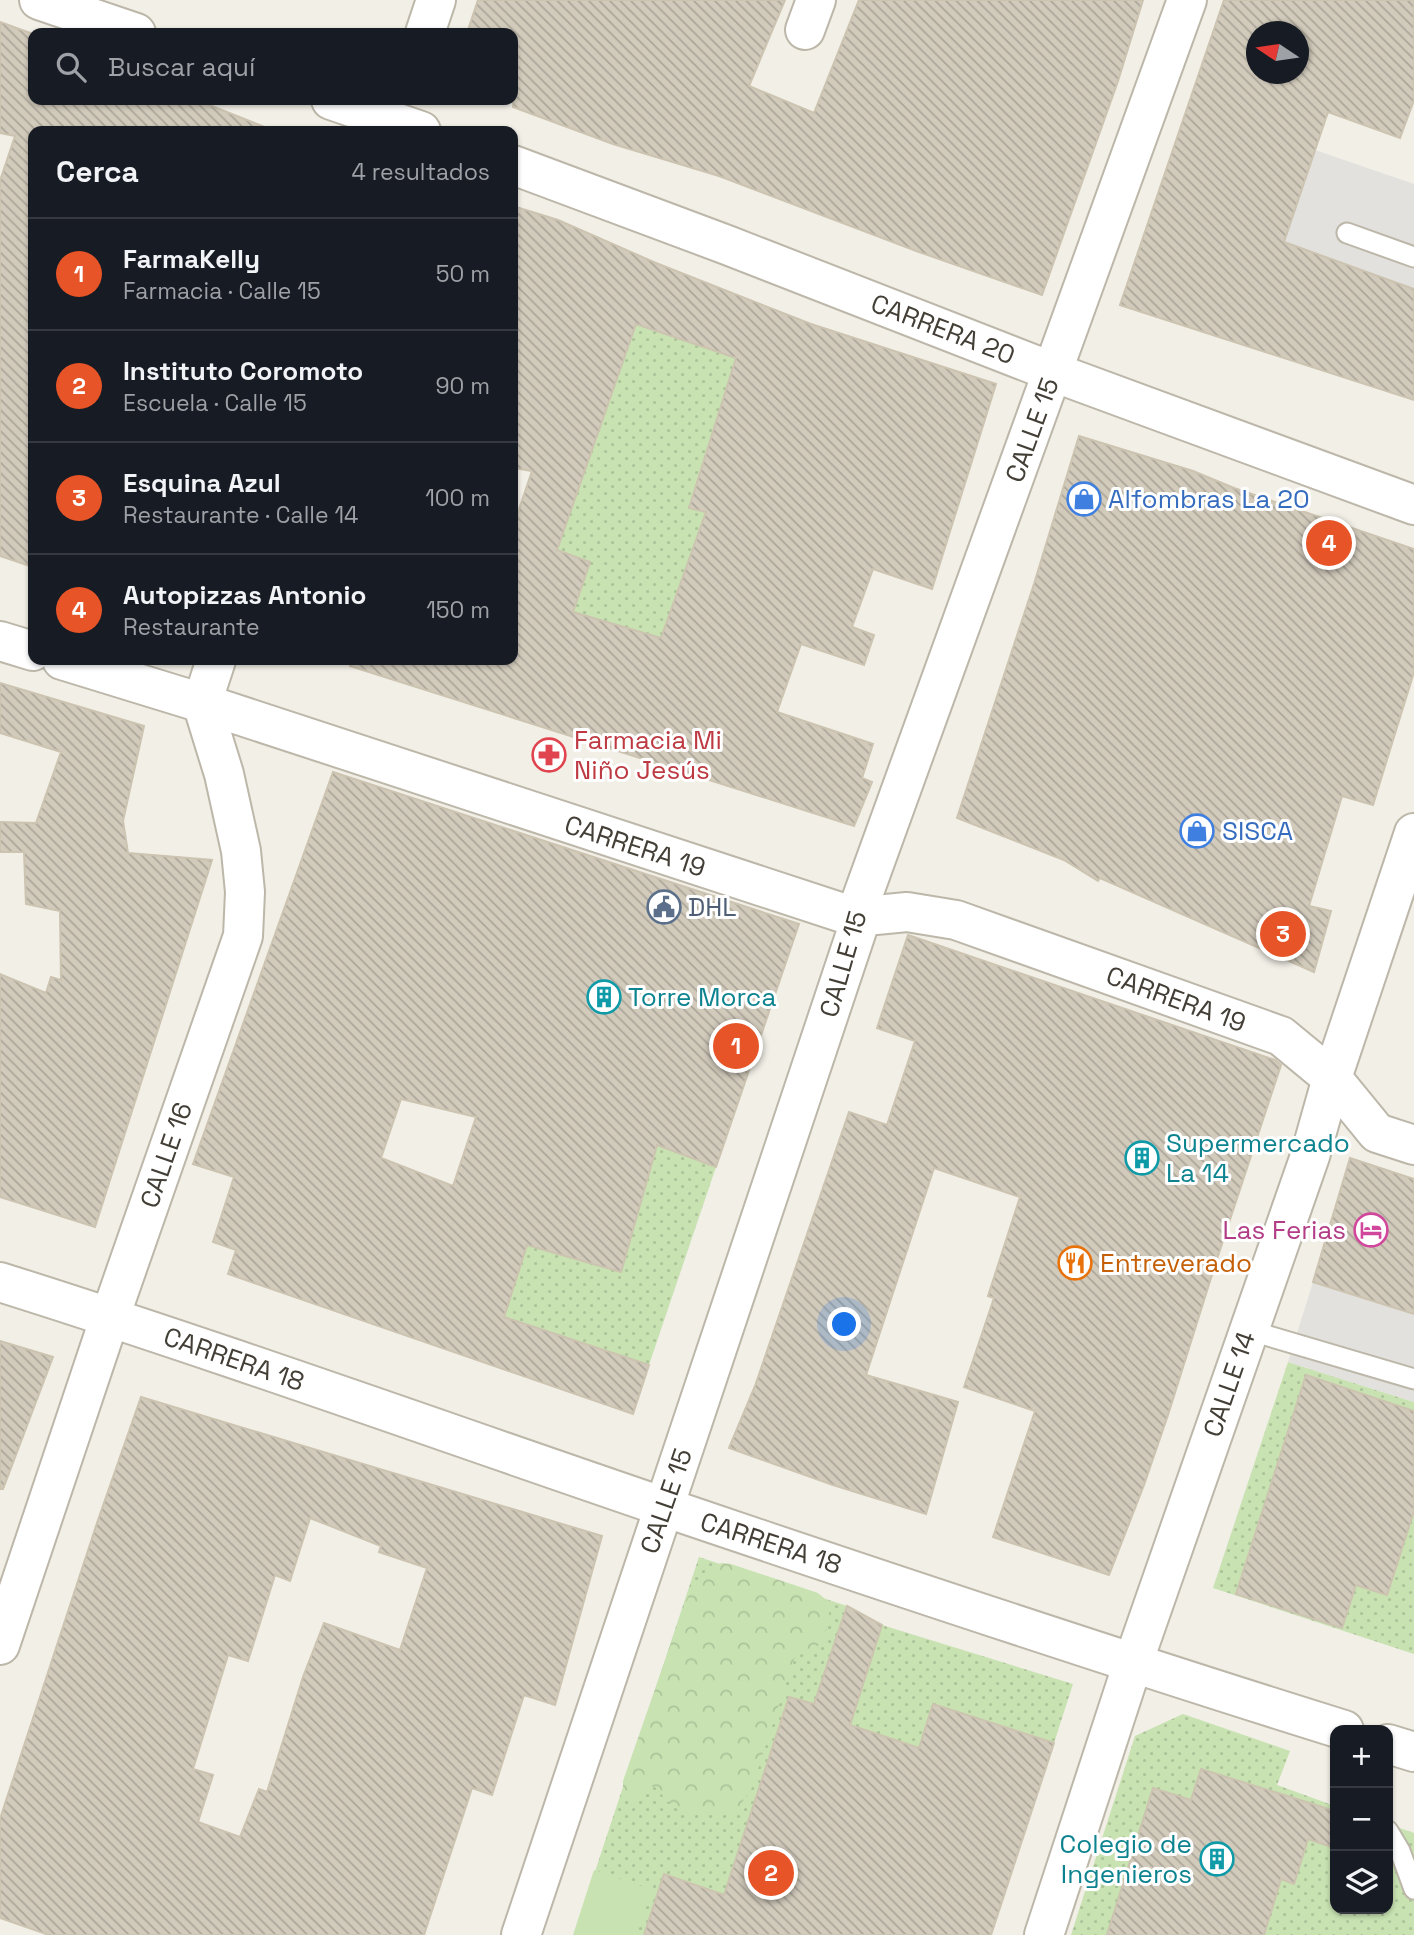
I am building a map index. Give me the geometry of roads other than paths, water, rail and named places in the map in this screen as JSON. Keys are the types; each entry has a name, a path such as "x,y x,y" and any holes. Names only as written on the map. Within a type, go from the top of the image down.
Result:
{"street":[{"path":"39,0 121,28"},
{"path":"427,28 436,0"},
{"name":"CALLE 15","path":"521,1935 858,927 855,917 1187,0"},
{"path":"348,105 403,121"},
{"name":"CARRERA 20","path":"518,167 727,244 1053,372 1414,505"},
{"path":"0,640 28,649"},
{"name":"CARRERA 19","path":"78,665 855,917 907,912 956,919 1281,1036 1332,1078 1377,1133 1414,1146"},
{"path":"202,703 214,665"},
{"name":"CALLE 16","path":"0,1645 110,1317 243,936 245,892 241,851 224,774 202,703"},
{"name":"CALLE 14","path":"1044,1935 1133,1663 1310,1156 1332,1078 1414,834"},
{"name":"CARRERA 18","path":"0,1282 1330,1731"},
{"path":"1393,1746 1414,1752"}],"lane":[{"path":"1347,233 1414,257"},
{"path":"1248,1330 1414,1379"},
{"path":"1393,1839 1414,1889"}],"place":[{"name":"Alfombras La 20","path":"1084,499"},
{"name":"Autopizzas Antonio","path":"1329,543"},
{"name":"Farmacia Mi Niño Jesús","path":"549,755"},
{"name":"SISCA","path":"1197,831"},
{"name":"DHL","path":"664,907"},
{"name":"Esquina Azul","path":"1283,934"},
{"name":"Torre Morca","path":"604,997"},
{"name":"FarmaKelly","path":"736,1046"},
{"name":"Supermercado La 14","path":"1142,1158"},
{"name":"Las Ferias","path":"1371,1230"},
{"name":"Entreverado","path":"1075,1263"},
{"name":"Colegio de Ingenieros","path":"1217,1859"},
{"name":"Instituto Coromoto","path":"771,1873"}]}
